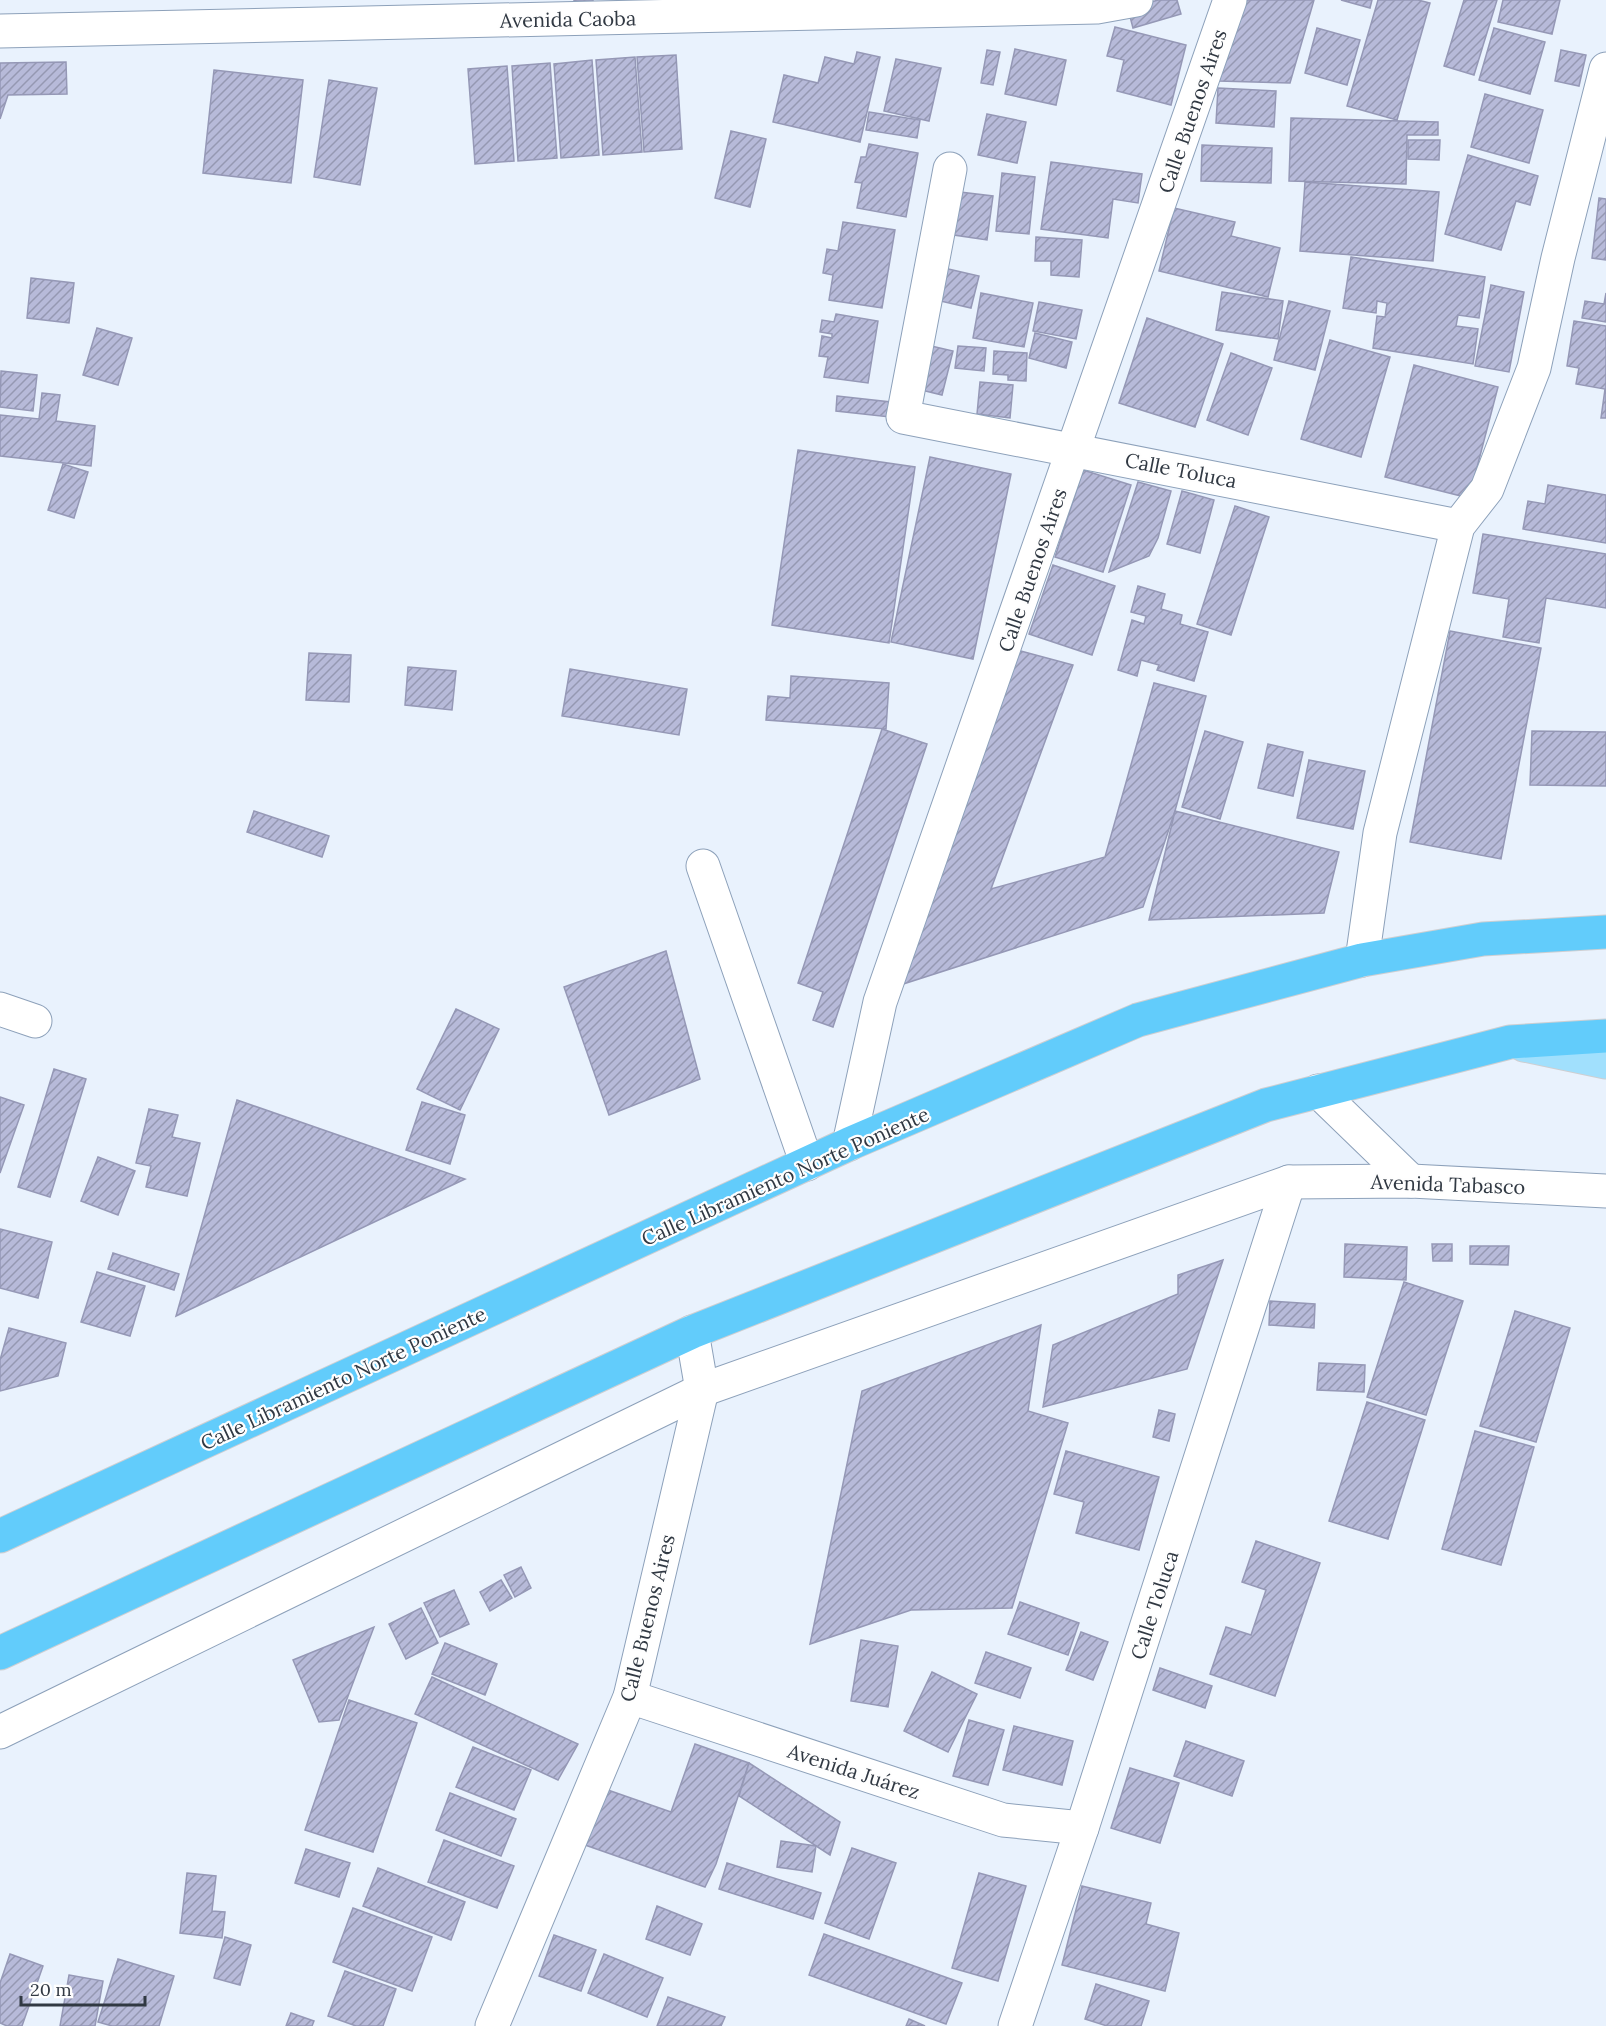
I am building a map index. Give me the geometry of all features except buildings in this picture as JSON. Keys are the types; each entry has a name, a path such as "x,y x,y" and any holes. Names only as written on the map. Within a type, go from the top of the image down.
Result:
{"highway":[{"name":"Calle Libramiento Norte Poniente","path":"0,1536 849,1144 1138,1020 1362,960 1483,939 1606,932"},
{"path":"0,1653 692,1332 1266,1105 1510,1042 1606,1036"}],"main road":[{"path":"1510,1042 1606,1062"}],"street":[{"name":"Avenida Caoba","path":"0,31 1097,7 1136,0"},
{"name":"Calle Buenos Aires","path":"849,1144 880,1002 1230,0"},
{"path":"1362,960 1380,833 1458,526 1487,489 1534,368 1558,258 1606,69"},
{"name":"Calle Toluca","path":"950,169 903,417 1458,526"},
{"path":"703,866 807,1164"},
{"path":"0,1009 35,1021"},
{"path":"1318,1091 1412,1180"},
{"name":"Avenida Tabasco","path":"0,1732 702,1390 1289,1182 1412,1180 1606,1191"},
{"name":"Calle Toluca","path":"1015,2026 1082,1828 1289,1182"},
{"name":"Calle Buenos Aires","path":"492,2026 630,1697 702,1390 692,1332"},
{"name":"Avenida Juárez","path":"630,1697 1003,1820 1082,1828"}]}
